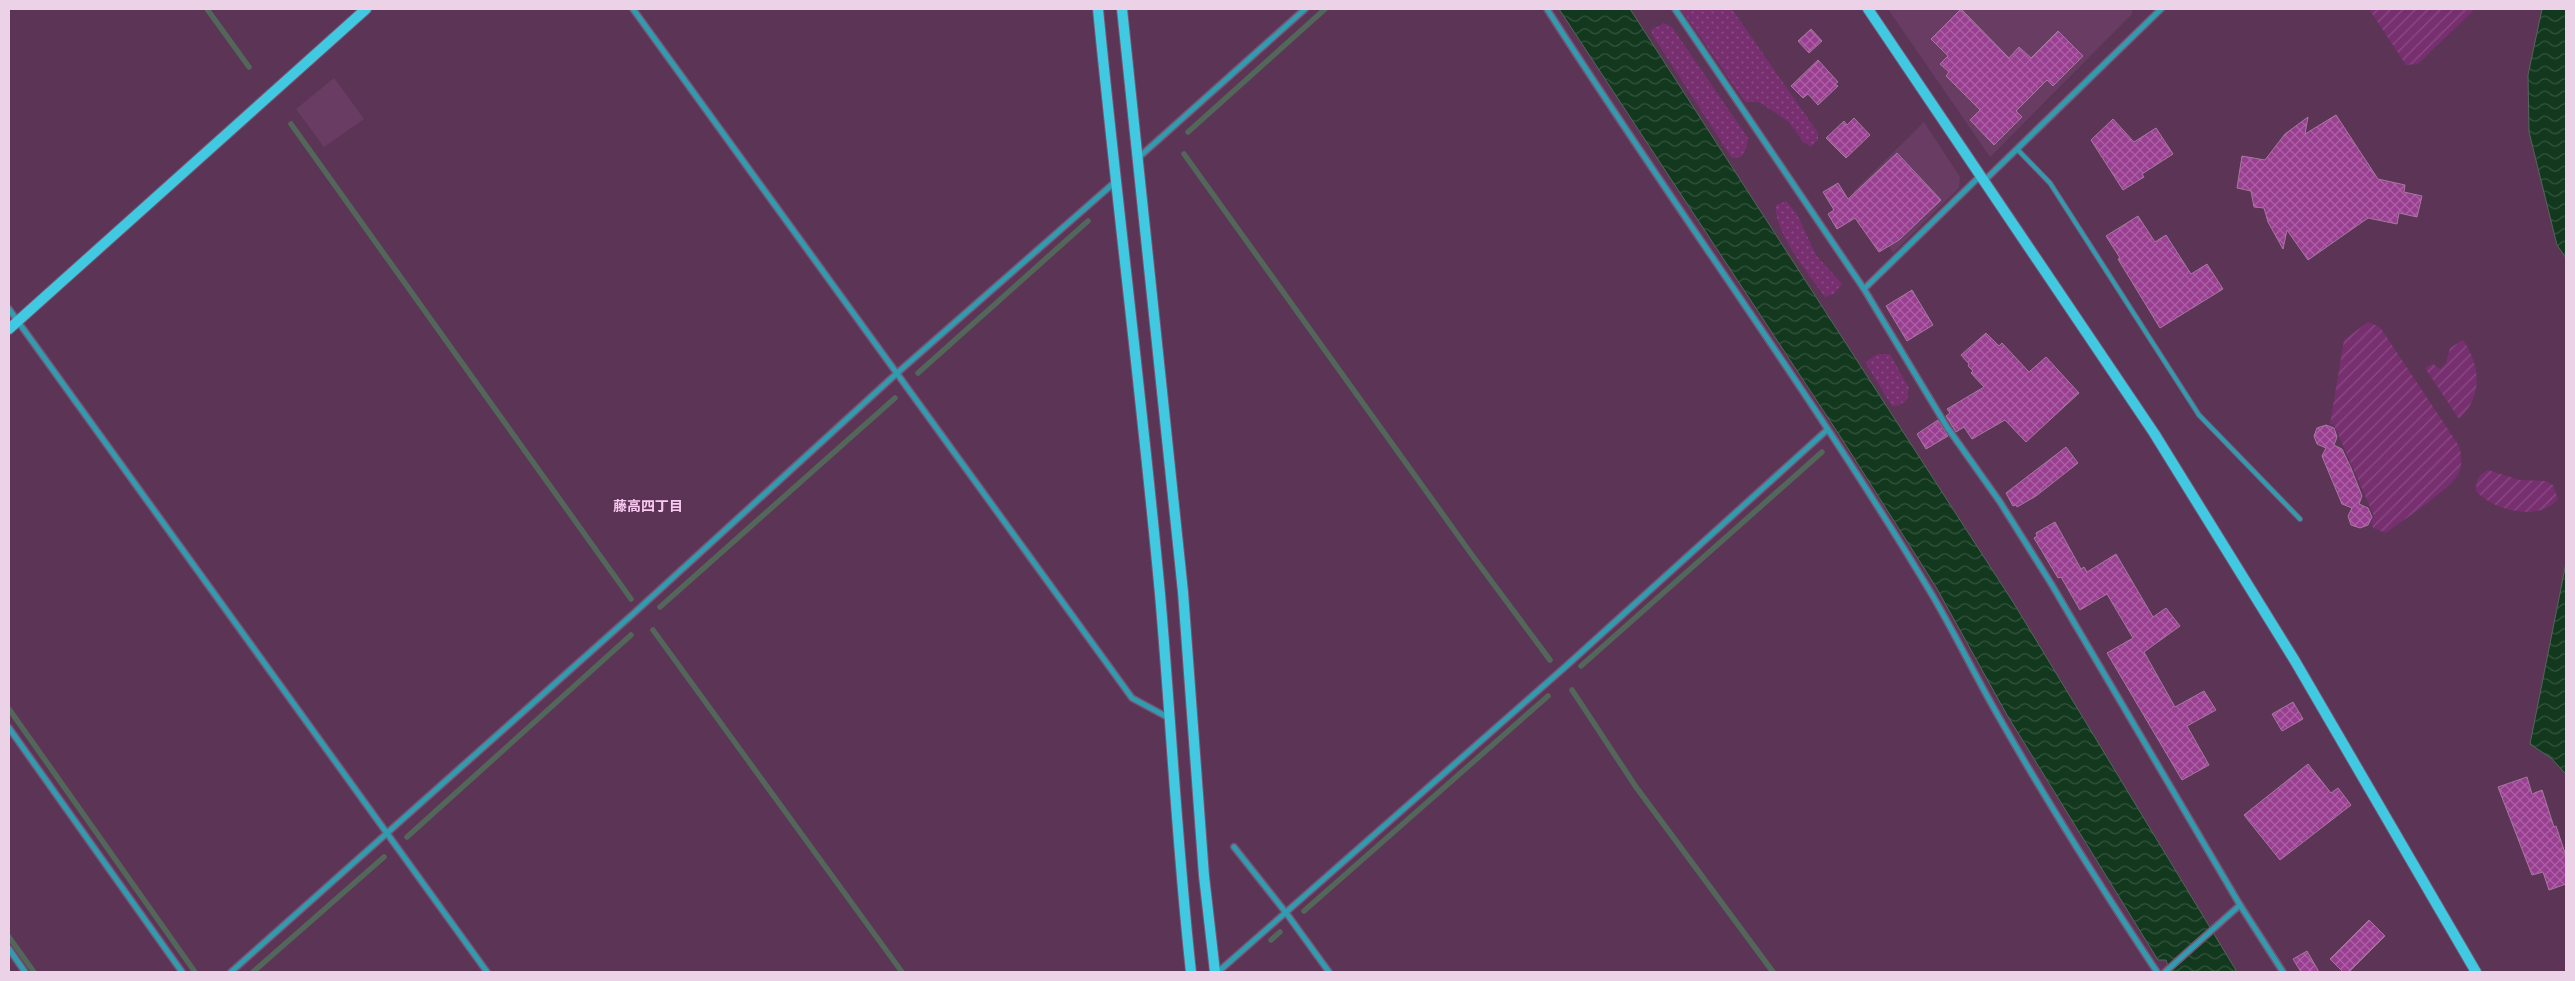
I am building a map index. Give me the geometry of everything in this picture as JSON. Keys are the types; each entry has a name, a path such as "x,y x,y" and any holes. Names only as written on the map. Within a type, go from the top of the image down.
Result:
{"street":[{"path":"9,329 366,9"},
{"path":"633,9 1132,698 1169,718"},
{"path":"1098,9 1160,594 1180,878 1191,972"},
{"path":"1122,9 1183,592 1204,876 1217,972"},
{"path":"1137,160 1305,9"},
{"path":"1547,9 1633,143 1828,430 1929,590 2000,719 2080,855 2157,972"},
{"path":"1675,9 1864,289 1947,427 2000,502 2052,585 2240,904 2283,972"},
{"path":"1868,9 2154,433 2290,653 2476,972"},
{"path":"1864,289 1983,178 2017,149 2161,9"},
{"path":"231,972 644,604 896,374 1115,182"},
{"path":"9,309 487,972"},
{"path":"1217,972 1287,914 1828,430"},
{"path":"9,728 182,972"},
{"path":"1234,847 1287,914 1329,972"},
{"path":"2166,971 2240,904"},
{"path":"9,949 25,972"}],"lane":[{"path":"2017,149 2050,183 2199,415 2300,520"}],"shaded area":[{"path":"1681,9 1732,9 1818,133 1818,140 1811,147 1803,142 1789,122 1759,102 1745,102"},
{"path":"1888,9 2132,9 2132,14 1990,157"},
{"path":"2369,9 2475,9 2418,64 2406,65"},
{"path":"1664,23 1672,27 1748,138 1746,149 1741,157 1732,158 1653,36 1651,30"},
{"path":"334,78 364,119 324,147 296,109"},
{"path":"1924,122 1960,177 1959,188 1893,253 1853,192"},
{"path":"1786,201 1797,214 1816,255 1842,284 1834,294 1825,297 1786,240 1780,227 1776,205"},
{"path":"2368,322 2380,327 2459,446 2461,456 2460,470 2455,479 2437,495 2386,533 2373,528 2371,522 2374,516 2334,425 2330,424 2344,340"},
{"path":"2463,340 2473,360 2477,381 2472,401 2459,419 2425,368 2433,364 2440,369 2446,363 2450,348"},
{"path":"1878,354 1890,354 1909,388 1907,400 1898,406 1892,406 1865,362"},
{"path":"2488,470 2520,480 2546,481 2553,485 2558,499 2550,506 2529,512 2517,511 2494,504 2476,491 2478,478"}],"water":[{"path":"1559,9 1630,9 2013,602 2237,972 2170,972 2166,960 2158,960 2007,715 1936,587 1840,436"},
{"path":"2542,9 2566,9 2566,258 2557,245 2529,132 2528,75"},
{"path":"2566,563 2566,774 2551,758 2530,744"}],"building":[{"path":"1961,9 2009,58 2019,47 2031,58 2058,31 2083,56 2053,86 2047,80 2016,111 2022,117 1994,145 1970,120 1980,110 1946,76 1949,72 1940,64 1948,56 1931,39"},
{"path":"1811,29 1822,41 1809,53 1798,41"},
{"path":"1818,60 1838,82 1835,84 1838,86 1818,105 1808,94 1803,98 1791,86"},
{"path":"2336,115 2378,179 2405,185 2404,192 2422,196 2417,217 2399,213 2397,224 2368,218 2308,260 2287,230 2283,249 2268,222 2264,208 2254,207 2251,191 2237,188 2242,156 2265,160 2285,134 2308,117 2305,134"},
{"path":"1854,118 1870,135 1846,158 1826,138 1844,121 1847,125"},
{"path":"2113,119 2134,142 2156,128 2173,154 2142,174 2144,177 2123,190 2091,140"},
{"path":"1897,153 1941,200 1899,240 1879,252 1855,218 1837,229 1828,214 1834,210 1823,192 1838,183 1848,199"},
{"path":"2138,216 2155,242 2166,235 2191,274 2207,264 2223,289 2160,328 2106,236"},
{"path":"1912,290 1933,325 1907,341 1886,306"},
{"path":"1986,333 1999,346 2002,343 2029,372 2046,357 2079,393 2026,442 2005,420 1972,439 1964,427 1956,432 1946,416 1950,413 1947,409 1984,387 1971,373 1973,371 1961,355"},
{"path":"1938,420 1948,436 1926,449 1917,434"},
{"path":"2326,425 2334,428 2337,437 2334,445 2342,449 2351,468 2362,496 2359,504 2368,508 2372,517 2368,525 2360,528 2351,525 2348,516 2352,508 2342,504 2322,456 2326,448 2317,444 2314,436 2317,428"},
{"path":"2066,447 2078,463 2036,496 2017,507 2016,505 2013,506 2006,493"},
{"path":"2055,522 2081,569 2084,567 2087,572 2116,554 2153,617 2166,608 2180,626 2144,652 2175,707 2204,691 2216,710 2187,726 2209,765 2182,780 2107,653 2133,638 2107,594 2080,610 2061,577 2058,578 2034,538 2037,536 2036,533"},
{"path":"2293,702 2303,719 2282,731 2272,714"},
{"path":"2308,764 2331,793 2338,788 2351,805 2280,860 2244,815"},
{"path":"2527,777 2532,794 2542,790 2566,856 2566,884 2549,890 2543,872 2532,875 2498,787"},
{"path":"2369,920 2385,936 2349,972 2343,972 2330,959"},
{"path":"2307,951 2319,972 2301,972 2293,959"}],"waterway":[{"path":"207,9 249,67"},
{"path":"1188,132 1325,9"},
{"path":"291,124 631,599"},
{"path":"1184,154 1472,555 1550,660"},
{"path":"918,373 1088,221"},
{"path":"660,607 895,398"},
{"path":"1581,666 1822,452"},
{"path":"653,630 902,972"},
{"path":"407,837 631,635"},
{"path":"1572,690 1636,787 1773,972"},
{"path":"1304,911 1548,696"},
{"path":"9,709 195,972"},
{"path":"253,972 384,857"},
{"path":"1271,940 1280,932"},
{"path":"9,937 34,972"}],"district":[{"name":"藤高四丁目","path":"648,506"}]}
